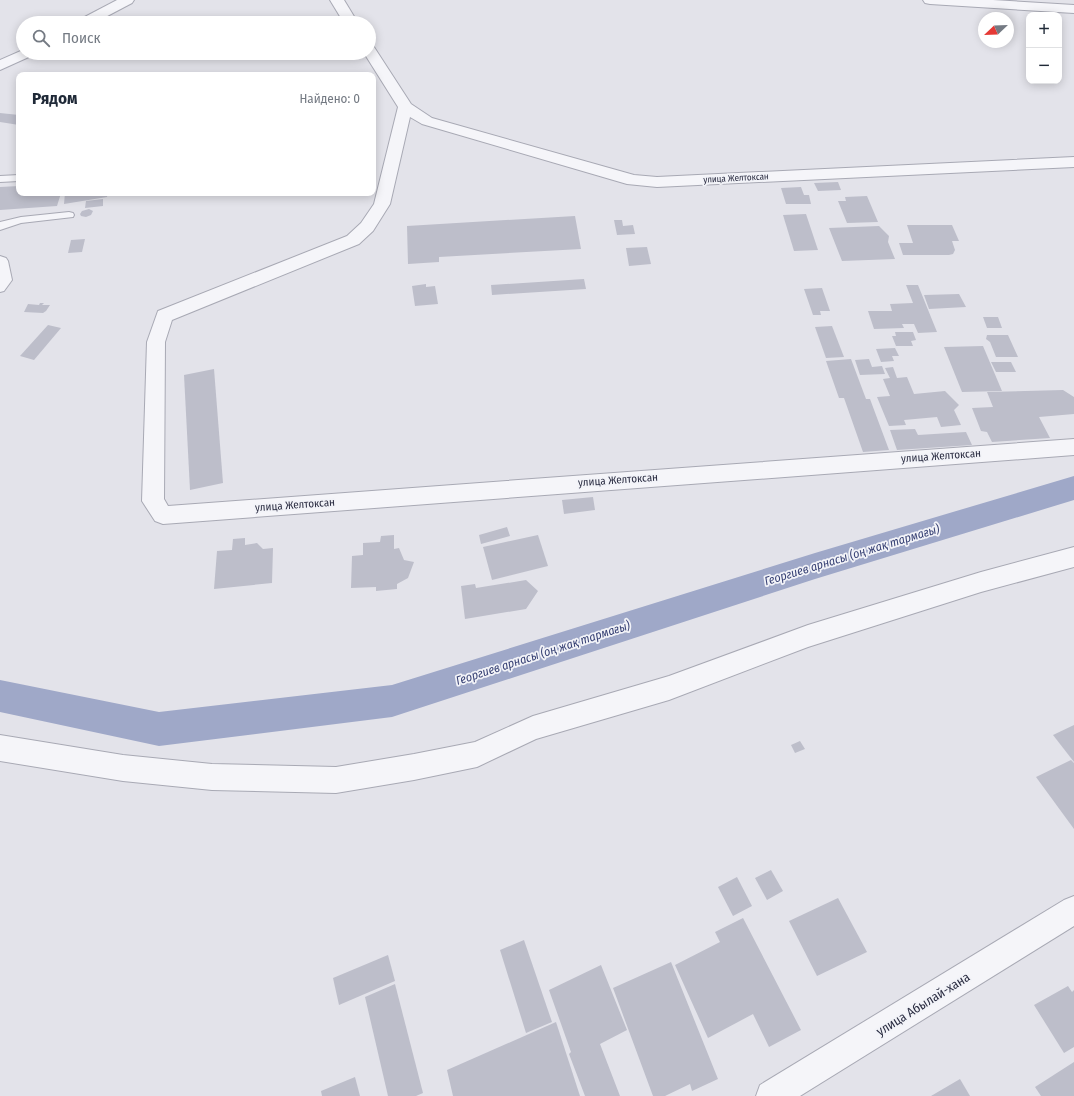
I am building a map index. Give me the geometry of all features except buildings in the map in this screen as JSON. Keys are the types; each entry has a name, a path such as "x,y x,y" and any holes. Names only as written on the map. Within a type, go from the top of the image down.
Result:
{"street":[{"path":"97,16 128,0"},
{"path":"337,0 347,16"},
{"path":"930,0 1074,9"},
{"path":"0,66 16,58"},
{"name":"улица Желтоксан","path":"375,60 405,107 427,121 607,173 639,180 665,181 1074,162"},
{"name":"улица Желтоксан","path":"405,107 382,204 367,227 353,240 164,316 156,342 153,501 163,515 871,461 1074,448"},
{"path":"0,748 123,768 212,777 336,780 414,767 477,754 532,728 669,688 808,636 981,582 1074,557"},
{"name":"улица Абылай-хана","path":"771,1096 1074,910"}],"lane":[{"path":"0,179 16,178"},
{"path":"0,226 21,220 69,215"},
{"path":"0,260 2,261 6,280 0,288"}],"waterway":[{"name":"Георгиев арнасы (оң жақ тармағы)","path":"0,696 159,729 392,701 815,566 1074,488"}]}
